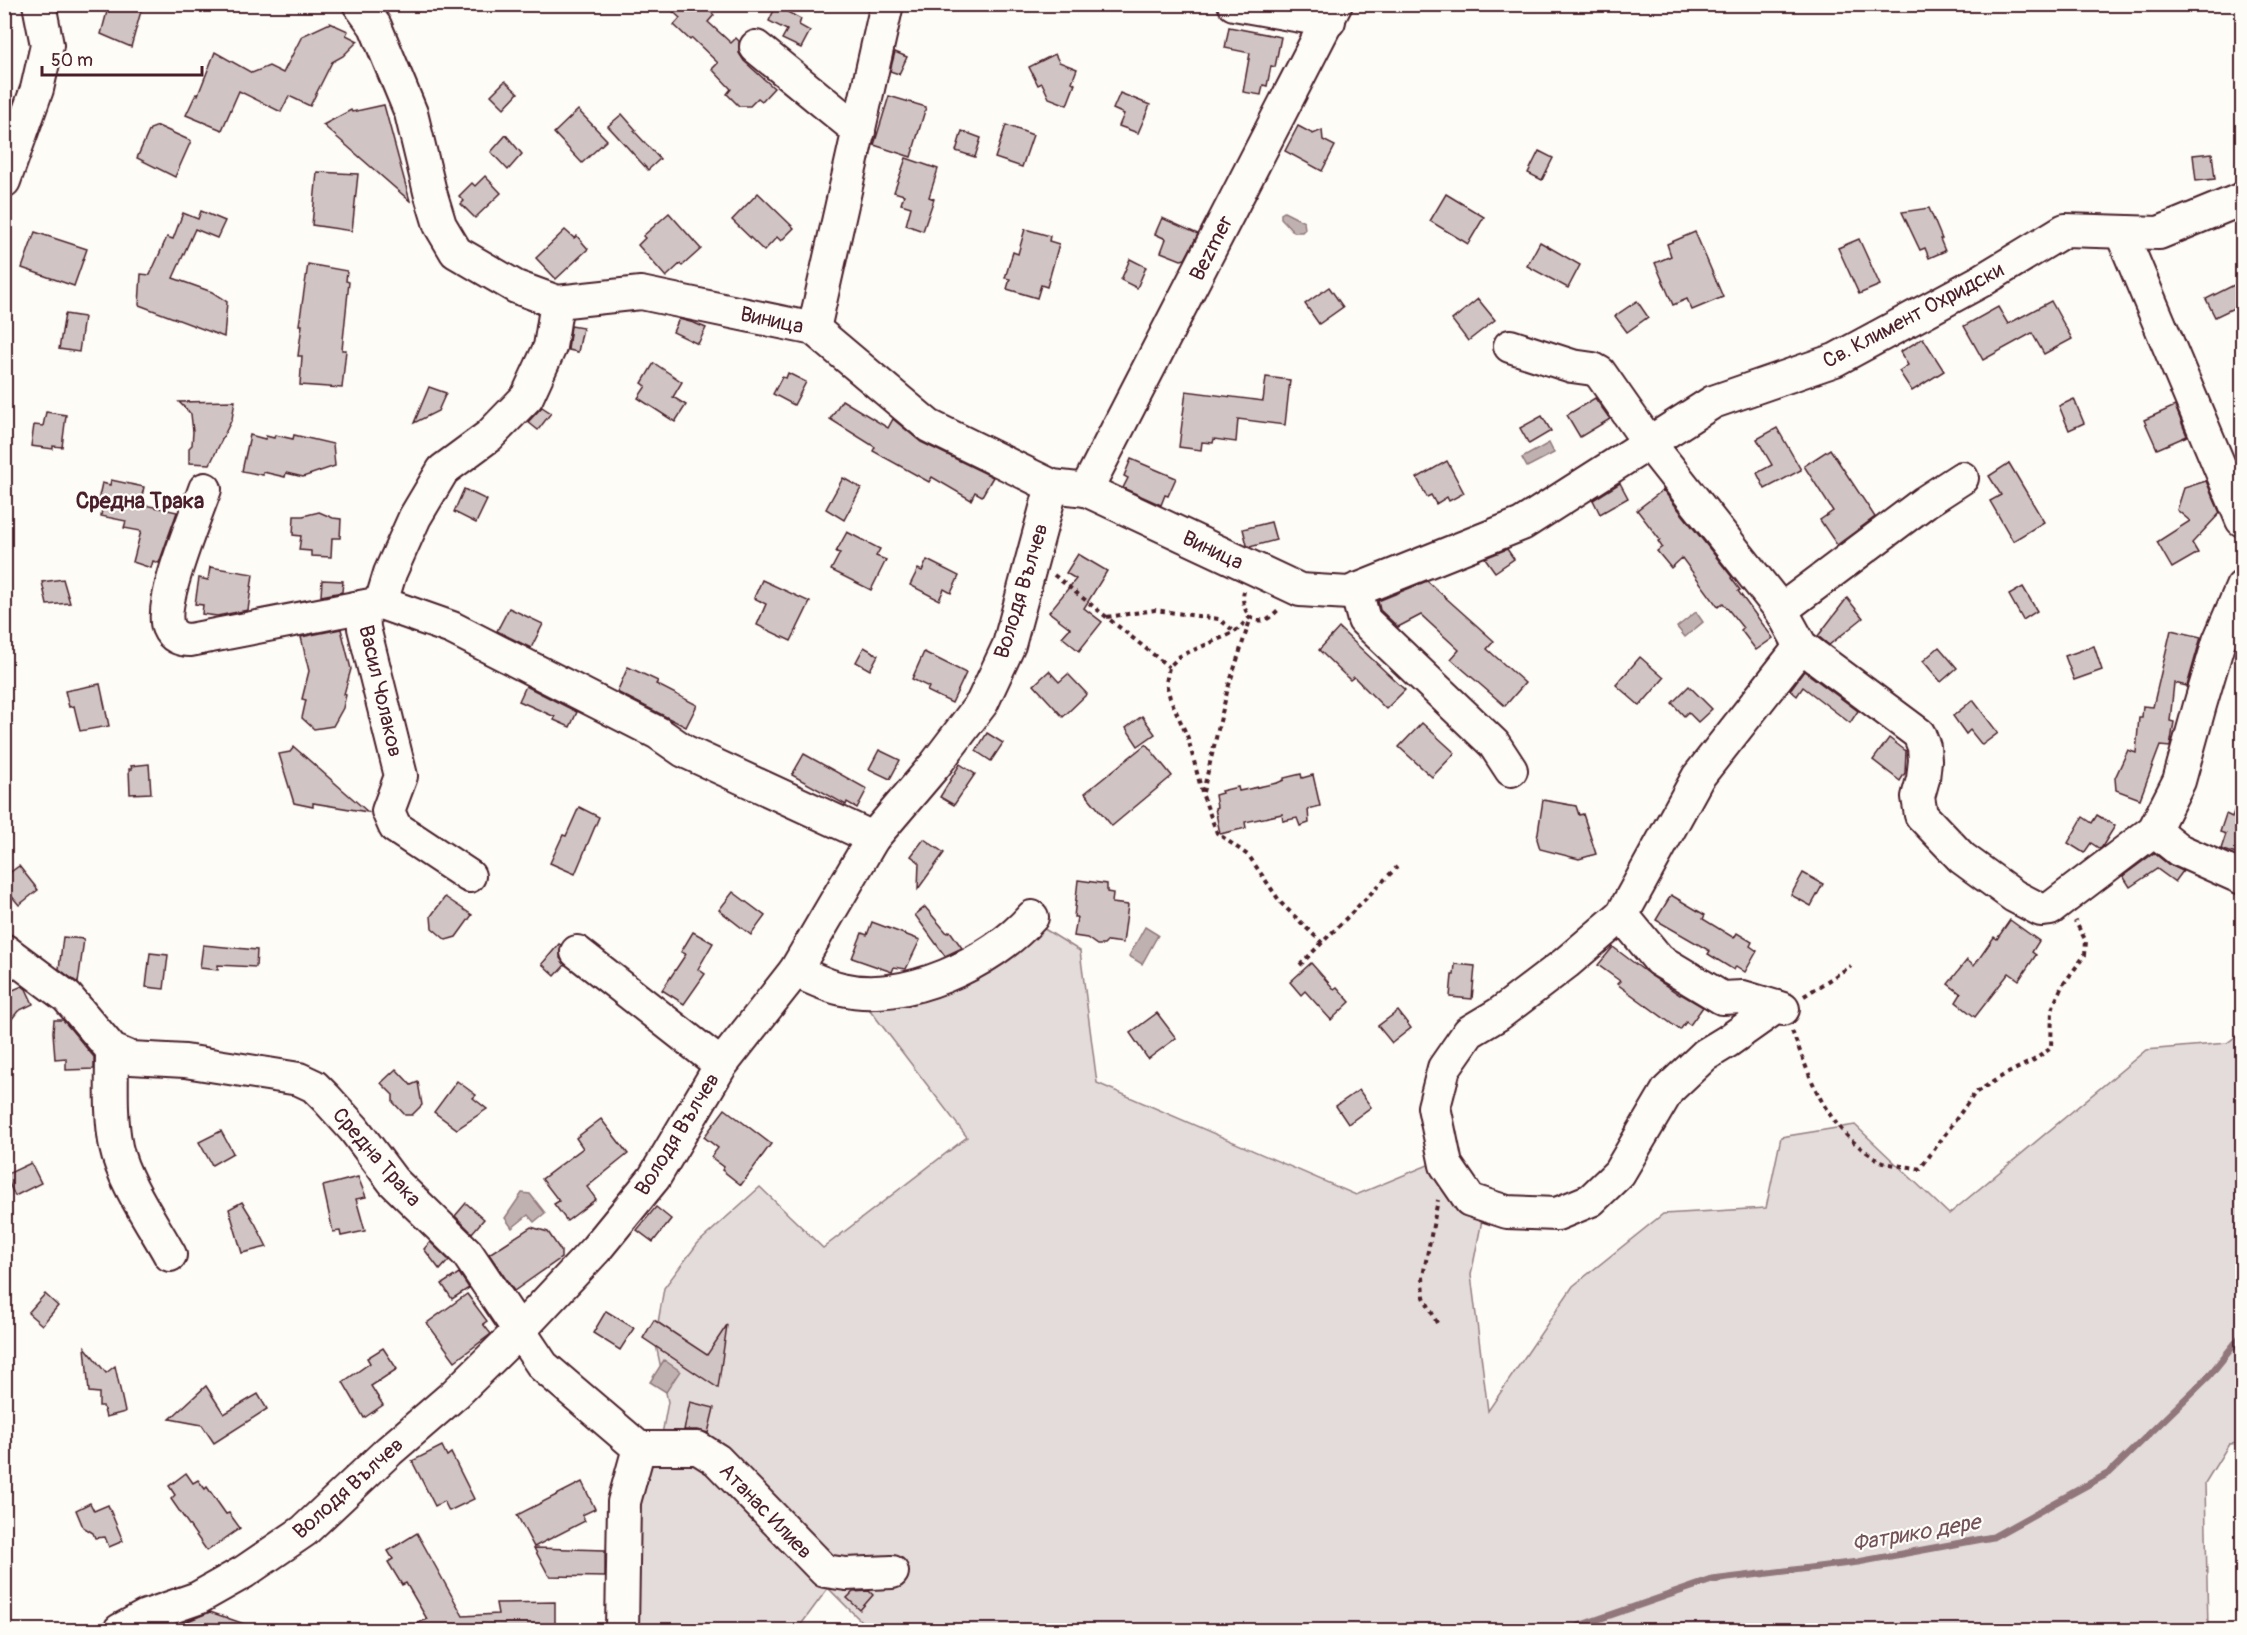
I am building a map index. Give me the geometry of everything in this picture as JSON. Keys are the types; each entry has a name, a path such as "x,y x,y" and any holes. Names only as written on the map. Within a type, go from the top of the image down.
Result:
{"street":[{"path":"4,181 37,89 47,45 39,4"},
{"name":"Виница","path":"359,4 375,26 411,113 440,225 456,252 516,287 557,302 641,293 814,328 929,426 1052,486 1086,490 1300,590"},
{"path":"814,328 887,4"},
{"path":"1234,4 1332,13"},
{"name":"Bezmer","path":"1086,490 1332,13"},
{"path":"756,47 859,131"},
{"name":"Св. Климент Охридски","path":"1300,590 1349,593 1356,591 1522,524 1713,402 1835,360 1981,281 2065,230 2159,232 2242,199"},
{"path":"2121,232 2242,520"},
{"name":"Васил Чолаков","path":"469,876 394,827 388,811 401,776 364,628 372,605 390,573 415,517 443,470 489,436 527,397 550,347 557,302"},
{"path":"1510,346 1572,366 1593,369 1600,373 1649,442 1781,610 1801,646 1919,734 1924,747 1925,760 1918,797 1921,814 1962,858 2014,896 2041,910 2050,909 2154,830 2179,781 2216,652 2242,586"},
{"path":"1781,610 1925,502 1962,478"},
{"name":"Володя Вълчев","path":"120,1630 146,1616 198,1598 244,1572 304,1531 389,1451 455,1394 520,1330 596,1249 654,1178 721,1065 795,971 873,838 935,765 981,703 1010,645 1052,486"},
{"path":"205,489 170,592 167,619 170,631 175,636 190,640 372,605 452,628 658,733 684,751 873,838"},
{"path":"1356,591 1364,620 1494,744 1511,770"},
{"path":"1779,1008 1705,1055 1668,1090 1619,1173 1591,1200 1557,1214 1507,1212 1470,1200 1446,1165 1434,1107 1444,1068 1456,1050 1469,1032 1499,1014 1566,963 1622,915 1698,777 1801,646"},
{"path":"2154,830 2179,850 2242,878"},
{"path":"1622,915 1659,960 1722,998 1743,997 1779,1008"},
{"path":"795,971 842,989 890,993 951,973 979,959 1019,932 1032,917"},
{"path":"4,950 67,997 112,1050 112,1101 117,1149 125,1173 170,1255"},
{"path":"576,952 721,1065"},
{"name":"Средна Трака","path":"112,1050 131,1058 185,1061 299,1079 314,1086 354,1129 393,1181 467,1252 543,1366 639,1448"},
{"path":"622,1630 624,1502 639,1448"},
{"name":"Атанас Илиев","path":"639,1448 698,1448 717,1460 825,1571 846,1574 892,1572"}],"path":[{"path":"1033,558 1169,667"},
{"path":"1107,617 1155,610 1219,619 1234,632"},
{"path":"1203,796 1228,688 1251,616 1234,632 1180,656 1169,667 1166,682 1170,698 1188,738 1203,796 1217,833 1249,856 1281,903 1322,944"},
{"path":"1300,966 1397,867"},
{"path":"1851,966 1779,1008 1831,1120 1881,1161 1920,1169 1975,1093 2051,1048 2052,1009 2062,986 2085,955 2086,941 2064,899"},
{"path":"1437,1323 1424,1297 1423,1276 1446,1165"}],"shaded area":[{"path":"1284,212 1304,222 1305,229 1302,232 1294,232 1281,218"},
{"path":"1549,443 1554,453 1527,467 1522,458"},
{"path":"1696,612 1703,622 1685,637 1677,627"},
{"path":"1038,925 1080,951 1097,1083 1356,1195 1457,1153 1483,1215 1471,1275 1488,1411 1573,1286 1663,1214 1766,1208 1781,1137 1855,1125 1949,1214 2146,1050 2227,1043 2242,1032 2242,1443 2229,1444 2205,1483 2208,1630 870,1630 828,1588 797,1630 608,1630 621,1475 658,1456 668,1402 655,1340 664,1288 698,1243 760,1187 823,1248 967,1137 870,1010 955,981"},
{"path":"1145,927 1158,935 1142,964 1129,956"},
{"path":"522,1193 530,1194 545,1213 534,1222 528,1215 512,1228 505,1218"},
{"path":"664,1360 680,1371 666,1392 650,1382"}],"building":[{"path":"109,4 143,4 131,47 101,34"},
{"path":"665,4 703,4 714,15 708,22 731,43 736,38 739,41 739,53 744,61 774,88 762,101 758,98 750,106 739,106 727,94 731,89 712,69 718,63 692,38 690,40 674,25 680,18"},
{"path":"776,6 801,19 799,25 810,31 801,48 782,39 787,30 769,21"},
{"path":"330,23 348,31 346,35 358,41 343,56 332,62 310,106 289,96 281,112 239,91 222,130 186,115 196,94 198,95 215,52 252,73 269,66 283,73 302,36"},
{"path":"1229,27 1281,37 1275,67 1271,66 1267,86 1263,85 1261,95 1243,92 1250,53 1225,48"},
{"path":"895,52 907,57 899,74 890,71"},
{"path":"1055,54 1059,62 1077,69 1072,82 1075,84 1067,105 1049,98 1042,83 1038,85 1029,67"},
{"path":"505,81 518,93 504,108 491,95"},
{"path":"1120,93 1150,105 1138,133 1119,126 1124,114 1113,109"},
{"path":"889,96 926,107 911,157 874,145"},
{"path":"384,105 410,201 323,125 351,110 352,112"},
{"path":"578,110 607,140 582,163 554,133"},
{"path":"622,114 660,159 648,170 608,126"},
{"path":"1006,125 1033,135 1022,167 995,158"},
{"path":"158,126 191,141 175,177 137,158 150,129"},
{"path":"1298,126 1313,134 1322,130 1323,140 1335,146 1322,171 1285,151"},
{"path":"962,131 981,138 975,157 956,151"},
{"path":"506,135 522,154 508,170 491,152"},
{"path":"1539,151 1553,158 1542,180 1528,173"},
{"path":"2212,153 2215,179 2196,181 2193,155"},
{"path":"906,158 938,169 929,197 934,199 923,231 906,225 911,207 901,204 904,195 894,192"},
{"path":"317,172 358,174 352,231 312,225"},
{"path":"485,176 501,193 475,218 461,204 464,201 459,196 472,183 475,186"},
{"path":"758,193 794,228 781,241 777,237 764,251 732,220"},
{"path":"1446,194 1484,217 1468,244 1430,221"},
{"path":"1929,208 1945,251 1929,258 1925,248 1920,250 1902,212"},
{"path":"201,211 225,221 217,238 195,229 173,278 212,292 227,302 224,337 139,305 141,274 150,275 167,237 173,239 183,213 198,219"},
{"path":"669,213 701,249 666,277 638,245 645,238 643,236"},
{"path":"1162,218 1198,234 1185,259 1181,260 1161,252 1166,239 1155,234"},
{"path":"1025,229 1050,236 1049,241 1059,244 1047,287 1041,285 1037,298 1007,289 1010,279 1005,278 1013,252 1018,254"},
{"path":"565,230 574,238 577,236 588,249 556,279 536,258"},
{"path":"35,232 87,249 74,286 22,268"},
{"path":"1695,232 1723,297 1692,310 1687,299 1673,305 1655,263 1671,256 1667,244"},
{"path":"1859,239 1880,285 1859,294 1838,248"},
{"path":"1540,242 1580,265 1568,288 1527,266"},
{"path":"1130,259 1146,267 1137,288 1121,280"},
{"path":"308,264 347,271 346,281 349,282 342,350 346,350 342,388 300,385 302,356 298,356 302,325 299,325"},
{"path":"2242,281 2242,304 2215,317 2206,299"},
{"path":"1329,287 1343,307 1319,324 1305,304"},
{"path":"1478,299 1495,320 1468,341 1452,320"},
{"path":"1637,301 1648,317 1627,332 1615,316"},
{"path":"2051,301 2072,339 2044,354 2032,333 1983,360 1964,326 1998,307 2008,324"},
{"path":"65,314 84,317 79,352 59,349"},
{"path":"679,319 706,328 698,344 673,332"},
{"path":"571,326 583,328 578,352 568,350"},
{"path":"1923,338 1944,371 1912,391 1899,371 1908,365 1900,352"},
{"path":"654,363 682,382 673,397 686,405 675,422 638,398 646,386 642,383"},
{"path":"788,373 806,382 794,405 773,394 782,377 786,378"},
{"path":"1266,377 1290,380 1285,425 1238,419 1236,442 1214,439 1213,443 1202,442 1201,450 1179,447 1186,391 1263,401"},
{"path":"429,387 446,393 438,411 414,423"},
{"path":"1595,398 1610,419 1580,437 1567,415"},
{"path":"2074,399 2084,423 2069,430 2059,406"},
{"path":"842,400 888,428 893,419 921,442 993,477 982,496 975,492 971,500 932,477 929,482 873,451 875,447 830,419"},
{"path":"235,401 232,419 210,464 189,463 189,448 192,445 193,432 191,414 179,402"},
{"path":"2175,406 2187,436 2157,449 2144,420"},
{"path":"542,407 551,413 538,430 528,422"},
{"path":"46,412 66,415 62,447 53,446 53,449 31,446 34,425 43,426"},
{"path":"1542,416 1551,431 1529,444 1520,428"},
{"path":"1777,428 1801,470 1765,489 1757,473 1772,465 1757,439"},
{"path":"250,435 265,439 266,436 274,438 275,435 293,439 294,435 333,444 335,466 303,477 286,473 285,477 263,472 263,475 242,471"},
{"path":"1830,449 1875,517 1837,545 1820,520 1833,511 1804,466"},
{"path":"1131,459 1176,478 1161,505 1123,488 1128,478 1124,476"},
{"path":"1447,461 1464,493 1449,501 1447,497 1436,504 1431,495 1427,497 1417,478"},
{"path":"2009,463 2044,522 2013,541 1990,501 2001,495 1989,476"},
{"path":"843,478 861,488 844,520 826,509"},
{"path":"111,480 144,487 140,504 177,512 159,563 153,561 151,568 133,562 141,531 124,528 126,521 101,516 103,502 98,501 102,483 110,485"},
{"path":"2206,481 2220,513 2192,543 2198,553 2172,568 2157,542 2190,521 2177,510 2184,488"},
{"path":"1620,483 1628,498 1600,514 1593,500"},
{"path":"464,489 487,500 476,523 454,512"},
{"path":"1663,490 1732,577 1740,590 1738,591 1773,638 1756,650 1741,630 1743,628 1723,603 1718,607 1682,558 1671,568 1657,551 1662,547 1658,541 1660,540 1637,510"},
{"path":"319,512 341,519 340,538 332,538 331,557 311,556 311,551 299,550 301,536 293,535 294,516"},
{"path":"1271,522 1276,540 1250,547 1247,545 1243,529"},
{"path":"847,532 880,549 876,556 886,560 871,590 831,570 840,553 836,552"},
{"path":"1507,549 1514,559 1495,572 1485,558"},
{"path":"1078,554 1107,571 1084,608 1102,622 1079,651 1062,637 1070,628 1049,612 1076,579 1066,573"},
{"path":"927,560 959,576 951,593 944,589 939,600 910,585 918,569 922,571"},
{"path":"210,567 253,574 248,610 217,616 202,614 203,605 195,604 199,578 208,580"},
{"path":"63,579 70,603 47,605 42,582"},
{"path":"322,580 343,581 342,592 321,596"},
{"path":"762,580 810,602 791,641 757,625 766,604 754,598"},
{"path":"1427,581 1494,641 1487,649 1525,683 1505,706 1451,659 1459,650 1421,615 1398,627 1380,610 1378,601"},
{"path":"2023,587 2037,611 2023,620 2009,595"},
{"path":"1847,598 1863,618 1829,645 1818,636"},
{"path":"509,608 543,624 531,648 497,631"},
{"path":"1339,628 1405,690 1386,709 1354,677 1350,680 1319,650"},
{"path":"341,629 351,669 344,694 346,695 343,708 333,726 314,729 302,718 306,700 302,699 309,671 301,637"},
{"path":"2171,630 2201,637 2187,686 2174,683 2170,721 2174,722 2170,747 2160,746 2140,799 2116,790 2115,778 2128,750 2136,753 2139,717 2142,717 2143,706 2153,707"},
{"path":"2094,646 2102,670 2074,680 2065,656"},
{"path":"864,647 878,655 870,670 856,662"},
{"path":"1939,647 1957,668 1941,682 1923,661"},
{"path":"924,652 966,673 952,703 927,691 929,687 912,679"},
{"path":"1640,657 1664,678 1640,706 1616,685"},
{"path":"628,667 658,681 656,684 697,705 686,727 617,692"},
{"path":"1049,671 1059,682 1068,674 1087,694 1063,717 1034,685"},
{"path":"1804,671 1858,711 1850,723 1803,687 1797,696 1790,690"},
{"path":"100,684 109,726 80,731 74,706 69,707 65,691"},
{"path":"526,686 577,712 570,727 554,720 555,717 519,701"},
{"path":"1689,686 1712,709 1698,722 1688,712 1684,716 1672,703"},
{"path":"1973,700 1998,733 1982,745 1970,730 1966,734 1953,716"},
{"path":"1142,716 1155,734 1138,746 1126,728"},
{"path":"1422,723 1455,753 1432,777 1399,747"},
{"path":"987,733 1003,743 991,761 976,751"},
{"path":"1889,738 1906,751 1905,773 1900,781 1873,760"},
{"path":"1146,744 1172,776 1112,826 1085,793"},
{"path":"294,747 368,812 313,803 313,807 294,803 279,754 290,752"},
{"path":"879,750 900,760 890,779 869,769"},
{"path":"804,754 867,789 857,808 847,802 846,805 792,775"},
{"path":"149,764 151,793 130,794 129,769 132,769 131,766"},
{"path":"960,764 975,774 954,805 940,797"},
{"path":"1301,774 1302,778 1313,775 1320,806 1308,809 1309,823 1300,826 1297,818 1283,821 1282,814 1245,822 1246,828 1220,834 1215,795 1222,793 1221,791 1238,787 1239,791 1277,783 1284,778"},
{"path":"2240,795 2242,796 2242,856 2221,849 2226,834 2220,832 2226,814 2232,817"},
{"path":"1543,800 1576,806 1579,815 1583,814 1596,854 1579,859 1540,849 1537,839"},
{"path":"579,807 599,817 575,874 550,863"},
{"path":"2097,815 2115,826 2100,849 2091,843 2084,853 2068,843 2083,817 2092,823"},
{"path":"924,839 944,853 918,889 919,862 911,856"},
{"path":"2154,853 2168,864 2183,871 2175,882 2157,869 2130,887 2123,876"},
{"path":"19,866 38,890 19,905 4,887 4,877"},
{"path":"1803,873 1823,884 1811,906 1791,895"},
{"path":"1078,880 1107,884 1107,892 1113,893 1112,903 1128,905 1123,943 1108,941 1104,945 1097,945 1087,938 1074,936"},
{"path":"733,892 765,916 751,935 719,910"},
{"path":"1671,895 1705,915 1703,919 1734,938 1737,933 1752,942 1750,946 1757,951 1745,972 1736,966 1734,970 1708,954 1710,951 1656,920"},
{"path":"445,897 472,915 456,937 446,940 432,928 431,916"},
{"path":"925,907 947,933 950,931 962,948 945,956 915,915"},
{"path":"2010,920 2039,941 2032,952 2036,955 2019,980 2009,973 1975,1017 1956,1002 1961,994 1948,984 1967,960 1974,966 1994,937 1997,939"},
{"path":"872,922 920,940 906,969 894,967 892,972 852,958 862,933 867,935"},
{"path":"693,932 713,943 698,969 705,974 684,1004 662,990 686,954 681,952"},
{"path":"63,937 84,939 78,983 59,969"},
{"path":"559,944 561,945 560,958 565,965 555,976 542,964"},
{"path":"203,945 257,950 256,967 218,965 218,970 200,968"},
{"path":"1613,947 1680,995 1703,1007 1690,1025 1686,1022 1680,1030 1617,984 1620,981 1598,965"},
{"path":"150,953 168,955 164,989 146,987"},
{"path":"1311,963 1334,989 1337,987 1350,1002 1331,1020 1305,991 1301,995 1290,982"},
{"path":"1455,964 1475,966 1472,999 1450,997"},
{"path":"22,986 26,989 33,1004 18,1011 4,1029 4,994"},
{"path":"1398,1011 1411,1028 1392,1043 1378,1026"},
{"path":"1157,1013 1176,1038 1148,1059 1130,1033"},
{"path":"54,1020 63,1020 94,1057 94,1069 66,1070 66,1058 55,1059"},
{"path":"396,1069 411,1085 418,1082 422,1105 412,1115 405,1115 393,1102 393,1095 381,1083"},
{"path":"457,1081 476,1095 473,1098 487,1109 457,1129 434,1112"},
{"path":"1359,1090 1371,1107 1348,1124 1336,1106"},
{"path":"725,1109 771,1144 741,1185 722,1170 724,1167 711,1157 718,1148 704,1137"},
{"path":"601,1119 628,1154 587,1187 596,1199 567,1221 554,1204 559,1201 542,1179 583,1148 576,1138"},
{"path":"221,1131 233,1153 212,1165 199,1142"},
{"path":"31,1163 41,1183 15,1196 5,1175"},
{"path":"358,1177 366,1197 356,1199 365,1231 341,1236 340,1231 333,1232 323,1186"},
{"path":"242,1202 267,1247 242,1253 229,1209"},
{"path":"466,1203 484,1219 472,1233 455,1216"},
{"path":"656,1207 671,1219 653,1242 637,1230"},
{"path":"531,1227 548,1232 561,1251 561,1258 514,1291 489,1254"},
{"path":"430,1242 449,1260 440,1270 424,1249"},
{"path":"459,1273 469,1288 452,1299 442,1284"},
{"path":"45,1294 58,1306 42,1325 28,1313"},
{"path":"467,1294 487,1321 483,1324 491,1334 455,1361 427,1323"},
{"path":"606,1311 634,1328 620,1350 593,1333"},
{"path":"654,1320 707,1355 727,1325 718,1388 643,1338"},
{"path":"85,1347 106,1373 115,1366 125,1412 106,1417 103,1406 99,1406 99,1393 89,1392"},
{"path":"383,1348 397,1369 371,1386 383,1405 364,1418 343,1382 370,1363 367,1358"},
{"path":"206,1386 224,1414 258,1394 267,1409 214,1443 202,1425 170,1419"},
{"path":"690,1402 714,1408 708,1433 684,1430"},
{"path":"442,1446 447,1456 451,1453 474,1499 449,1511 444,1501 435,1506 412,1461"},
{"path":"186,1473 193,1483 198,1480 205,1489 207,1487 226,1514 229,1513 240,1528 207,1551 171,1499 175,1495 169,1486"},
{"path":"582,1482 595,1509 582,1515 585,1521 534,1547 517,1515"},
{"path":"90,1503 94,1511 108,1505 123,1541 109,1547 105,1537 95,1538 93,1533 83,1527 76,1510"},
{"path":"417,1533 463,1616 498,1614 496,1603 555,1602 555,1630 404,1630 427,1619 406,1583 402,1585 388,1562 393,1559 388,1551"},
{"path":"534,1548 605,1550 605,1577 549,1576"},
{"path":"869,1591 873,1595 860,1610 847,1598 853,1592"},
{"path":"210,1612 256,1628 256,1630 166,1630"}],"waterway":[{"name":"Фатрико дере","path":"1567,1630 1712,1580 1858,1562 1993,1537 2109,1473 2209,1376 2242,1335"}],"district":[{"name":"Средна Трака","path":"140,500"}]}
